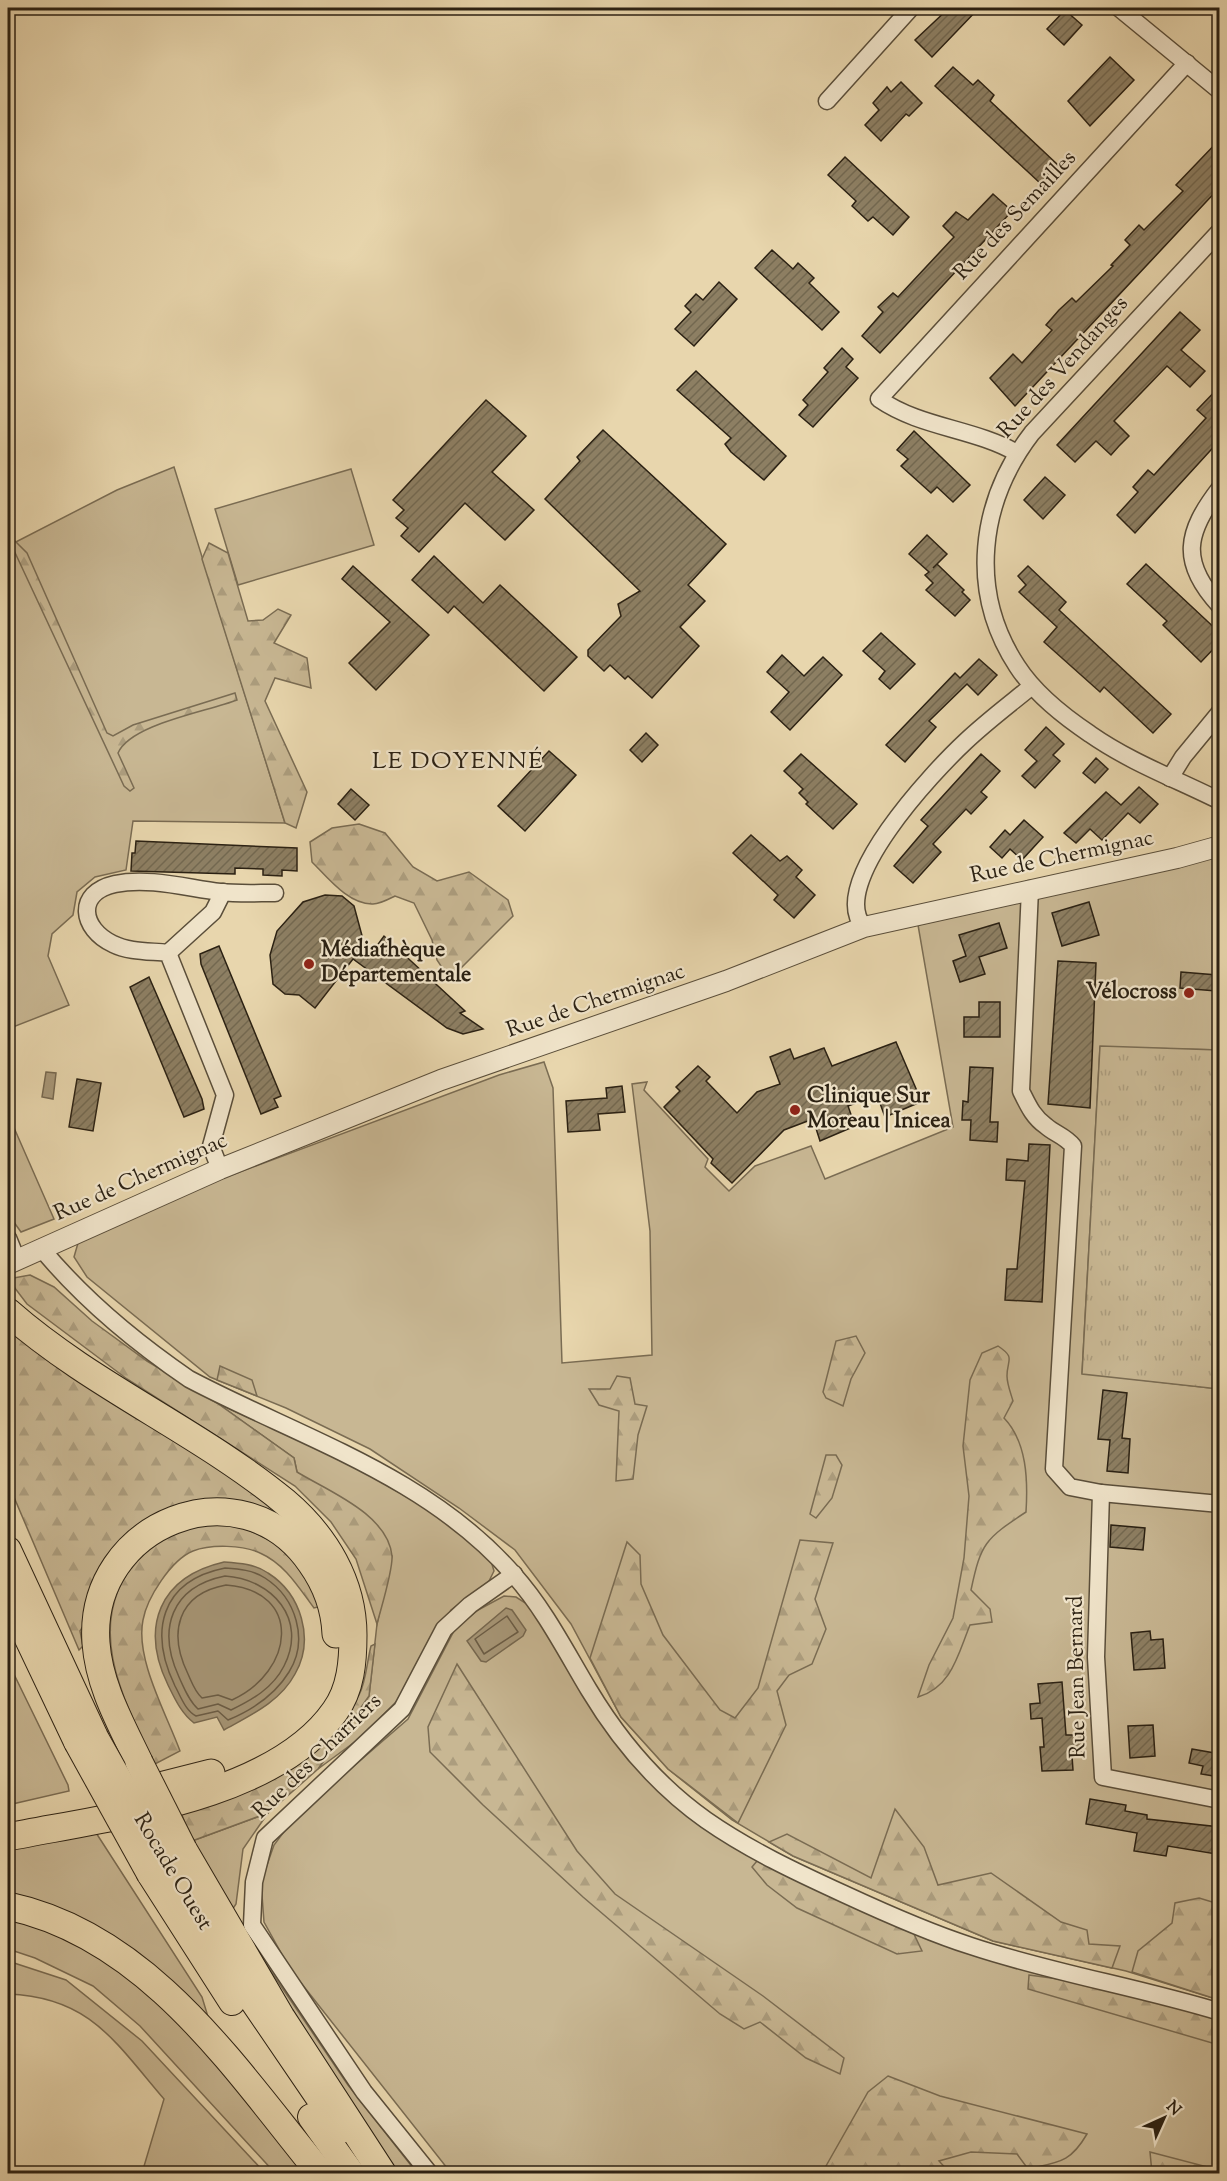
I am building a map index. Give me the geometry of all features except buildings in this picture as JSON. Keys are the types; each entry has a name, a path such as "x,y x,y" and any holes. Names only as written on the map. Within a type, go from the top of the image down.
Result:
{"highway":[{"path":"8,1312 52,1347 267,1489 303,1519 332,1556 344,1581 353,1622 353,1655 346,1689 337,1709 318,1733 295,1753 276,1765 176,1803 8,1837"},
{"path":"8,1820 107,1799 189,1780 229,1768 288,1737 318,1706 328,1685 335,1661 336,1632 331,1604 322,1578 303,1551 285,1534 267,1522 228,1512 189,1514 150,1531 121,1559 111,1573 99,1603 96,1644 100,1666 113,1706 166,1862 280,2017 383,2174"},
{"path":"8,1906 69,1928 118,1955 161,1988 205,2032 321,2174"}],"main road":[{"name":"Rocade Ouest","path":"8,1550 86,1740"},
{"name":"Rocade Ouest","path":"8,1597 86,1740 309,2088 373,2174"},
{"name":"Rocade Ouest","path":"166,1862 268,2057 352,2174"}],"street":[{"path":"827,101 911,8"},
{"path":"1119,8 1220,91"},
{"name":"Rue des Semailles","path":"1017,453 995,443 905,415 879,399 1186,63"},
{"name":"Rue des Vendanges","path":"1220,231 1040,424 1017,453 1005,473 990,520 985,550 986,580 1003,644 1032,686 1065,717 1092,736 1170,778 1220,801"},
{"path":"1220,488 1197,519 1191,545 1200,579 1220,606"},
{"path":"864,927 856,918 855,896 874,853 889,829 948,759 1032,686"},
{"path":"1170,778 1220,712"},
{"name":"Rue de Chermignac","path":"12,1262 220,1169 441,1080 716,985 864,927 1176,858 1220,846"},
{"path":"224,892 213,912 168,952 125,948 104,940 95,932 86,916 86,907 91,898 112,885 128,882 224,892 276,893"},
{"path":"1030,889 1021,1091 1033,1114 1047,1128 1064,1135 1073,1146 1054,1469 1070,1487 1101,1493 1220,1504"},
{"path":"168,952 225,1095 211,1146 220,1169"},
{"path":"8,1238 12,1262"},
{"path":"41,1248 91,1302 171,1366 224,1397 304,1433 392,1478 469,1531 514,1574 535,1599 590,1691 632,1751 686,1804 738,1841 851,1897 972,1947 1220,2012"},
{"name":"Rue Jean Bernard","path":"1101,1493 1096,1657 1103,1777 1220,1800"},
{"name":"Rue des Charriers","path":"430,2174 364,2092 252,1925 254,1882 265,1838 291,1811 329,1779 402,1709 444,1629 470,1605 514,1574"}],"green space":[{"path":"174,467 285,823 133,821 126,870 95,877 77,892 73,915 52,934 48,956 69,1005 8,1029 8,546 117,490"},
{"path":"351,469 374,545 238,585 215,509"},
{"path":"15,541 27,553 107,733 113,736 133,725 235,693 237,700 171,720 138,734 126,743 118,753 134,788 130,791 124,786 11,544"},
{"path":"209,543 228,553 248,621 263,620 278,609 291,615 274,643 307,658 311,688 275,678 265,701 307,792 296,828 285,823 202,559"},
{"path":"359,824 385,833 413,867 437,881 469,872 508,900 513,916 459,970 445,972 437,960 432,940 414,903 395,896 376,904 356,900 332,883 312,862 310,842 332,828"},
{"path":"1219,847 1219,1050 1100,1047 1082,1373 1219,1389 1219,2000 1126,1971 993,1941 793,1856 732,1820 668,1769 621,1717 571,1624 515,1550 459,1508 370,1449 286,1408 210,1377 87,1277 74,1257 78,1243 189,1191 499,1075 544,1062 553,1088 562,1363 652,1355 650,1231 632,1084 647,1082 644,1090 708,1159 705,1167 729,1191 755,1166 811,1146 825,1179 953,1127 918,925 1107,883"},
{"path":"1100,1046 1219,1050 1219,1389 1082,1374"},
{"path":"8,1114 54,1219 21,1232 8,1214"},
{"path":"30,1275 54,1287 92,1321 147,1361 217,1403 294,1458 297,1472 355,1505 380,1528 388,1541 392,1562 377,1624 356,1559 331,1522 295,1486 127,1379 27,1304 8,1279"},
{"path":"8,1321 255,1489 286,1521 155,1518 80,1631 83,1646 79,1650 8,1483"},
{"path":"856,1336 865,1353 851,1379 843,1406 826,1398 823,1392 836,1341"},
{"path":"998,1346 1009,1356 1007,1379 1013,1401 1004,1418 1012,1428 1022,1450 1027,1487 1026,1512 993,1536 978,1562 971,1590 990,1609 992,1622 970,1625 957,1658 946,1677 939,1686 918,1697 929,1665 953,1618 964,1558 969,1496 963,1446 970,1380 982,1353"},
{"path":"220,1366 252,1380 257,1396 217,1380"},
{"path":"617,1376 630,1378 635,1404 647,1406 638,1435 633,1479 616,1481 619,1411 599,1405 589,1389 610,1389"},
{"path":"217,1403 356,1467 441,1517 491,1561 494,1571 489,1581 451,1610 402,1696 360,1738 318,1769 369,1696 377,1624 392,1556 297,1472 294,1458"},
{"path":"826,1455 836,1455 842,1465 832,1498 816,1518 810,1514"},
{"path":"236,1524 288,1549 322,1606 314,1608 277,1563 253,1550 236,1547 209,1547 193,1551 176,1562 149,1601 143,1620 142,1635 148,1669 180,1751 155,1764 120,1687 113,1660 110,1633 113,1607 122,1581 140,1557 161,1539 186,1527"},
{"path":"800,1540 833,1543 815,1599 826,1629 812,1664 789,1675 777,1691 786,1725 738,1823 668,1769 621,1717 590,1658 627,1542 640,1555 641,1584 663,1635 720,1710 735,1718 758,1688"},
{"path":"504,1596 516,1597 527,1604 686,1812 888,1921 1219,2018 1219,2173 451,2173 290,1969 264,1922 261,1882 274,1845 295,1817 408,1719 455,1629 478,1610"},
{"path":"375,1644 369,1696 318,1769 268,1813 192,1841 180,1810 234,1795 259,1785 283,1773 325,1741 343,1720 359,1695 371,1646"},
{"path":"8,1662 69,1791 8,1805"},
{"path":"457,1664 577,1851 615,1894 763,1996 844,2058 840,2074 806,2058 760,2022 744,2029 720,2014 583,1897 483,1805 430,1752 428,1727"},
{"path":"895,1809 924,1847 938,1885 991,1873 1061,1922 1087,1930 1089,1944 1120,1946 1112,1968 993,1941 793,1856 769,1842 787,1834 871,1878"},
{"path":"268,1813 243,1849 236,1904 232,1910 192,1841"},
{"path":"91,1825 202,1997 209,2020 140,1963 89,1928 63,1913 8,1894 8,1845"},
{"path":"757,1861 912,1930 922,1951 897,1954 797,1908 767,1885 752,1867"},
{"path":"1199,1898 1219,1904 1219,2000 1132,1972 1138,1951 1172,1923 1175,1903"},
{"path":"8,1915 80,1944 119,1967 146,1989 171,2012 218,2064 304,2173 275,2173 140,2026 93,1986 35,1958 8,1949"},
{"path":"245,1933 348,2085 417,2173 399,2173 331,2080"},
{"path":"8,1961 66,1980 142,2041 265,2173 142,2173 164,2099 115,2042 98,2026 60,2004 36,1997 8,1994"},
{"path":"1029,1975 1088,1983 1219,2018 1219,2045 1028,1989"},
{"path":"888,2076 940,2096 1087,2134 1075,2151 1063,2160 1028,2169 1017,2154 971,2152 939,2161 950,2173 829,2173 826,2166 868,2092"},
{"path":"1150,2152 1219,2170 1219,2173 1152,2173"}],"water":[{"path":"46,1072 56,1073 53,1099 42,1097"},
{"path":"224,1562 258,1568 279,1582 296,1605 304,1632 304,1646 301,1660 289,1684 264,1707 224,1730 217,1717 194,1723 179,1706 160,1664 156,1643 156,1625 161,1607 170,1592 184,1579 202,1569"},
{"path":"506,1608 512,1610 526,1630 523,1636 486,1662 481,1661 467,1641"}],"place":[{"name":"Médiathèque Départementale","path":"309,964"},
{"name":"Vélocross","path":"1189,993"},
{"name":"Clinique Sur Moreau | Inicea","path":"795,1110"}],"district":[{"name":"LE DOYENNÉ","path":"458,762"}]}
